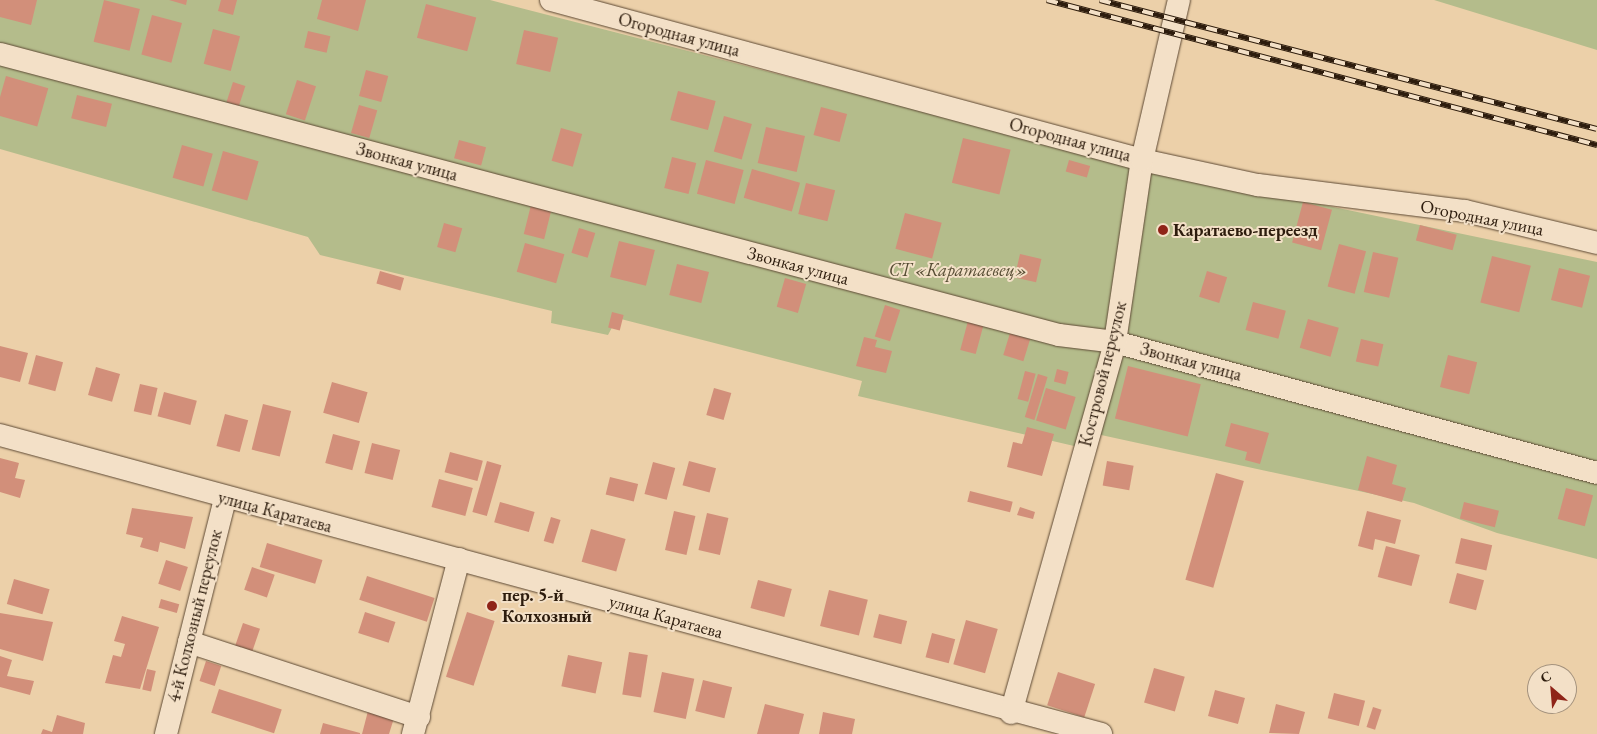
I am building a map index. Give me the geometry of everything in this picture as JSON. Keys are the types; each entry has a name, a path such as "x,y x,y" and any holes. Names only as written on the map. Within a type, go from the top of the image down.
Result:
{"street":[{"name":"Огородная улица","path":"551,0 1142,160 1258,185 1465,211 1597,243"},
{"name":"Костровой переулок","path":"1011,713 1115,342 1142,160 1179,0"},
{"name":"Звонкая улица","path":"0,54 1060,335 1115,342 1597,474"},
{"name":"улица Каратаева","path":"0,435 225,499 459,559 1011,713 1101,734"},
{"name":"4-й Колхозный переулок","path":"166,734 225,499"},
{"path":"189,642 416,725 459,559"}],"green space":[{"name":"СТ «Каратаевец»","path":"0,0 490,0 1127,164 1597,262 1597,559 1497,533 1414,503 1092,433 1087,449 858,396 862,381 617,318 608,335 551,323 552,311 320,255 308,237 0,149"},
{"path":"1434,0 1597,0 1597,50"}],"building":[{"path":"0,0 37,0 31,25 0,17"},
{"path":"104,0 140,9 129,51 94,42"},
{"path":"169,0 187,0 186,5"},
{"path":"221,0 237,0 233,15 218,11"},
{"path":"322,0 366,0 358,31 317,19"},
{"path":"426,4 476,17 467,51 417,38"},
{"path":"152,15 182,23 171,63 141,55"},
{"path":"213,29 240,36 231,71 204,64"},
{"path":"524,30 558,38 550,72 516,64"},
{"path":"308,31 330,36 327,53 304,48"},
{"path":"366,70 388,76 381,102 359,96"},
{"path":"6,76 48,88 37,127 0,116 0,97"},
{"path":"297,80 316,86 305,120 286,114"},
{"path":"233,82 245,86 239,106 227,102"},
{"path":"678,91 716,101 708,130 670,120"},
{"path":"77,95 112,104 106,127 71,118"},
{"path":"359,105 377,110 369,138 351,133"},
{"path":"821,107 847,114 840,142 813,135"},
{"path":"724,116 752,124 742,160 714,152"},
{"path":"766,127 805,136 797,172 758,163"},
{"path":"561,128 582,134 573,167 552,161"},
{"path":"963,138 1011,150 999,194 952,183"},
{"path":"459,140 486,147 481,166 454,158"},
{"path":"182,145 213,154 203,187 173,178"},
{"path":"223,151 259,161 247,201 212,190"},
{"path":"672,157 696,163 689,194 664,188"},
{"path":"706,160 744,170 735,204 697,194"},
{"path":"1069,160 1090,166 1087,178 1066,172"},
{"path":"752,169 800,183 792,212 744,198"},
{"path":"806,183 835,190 827,221 798,214"},
{"path":"1303,202 1332,210 1321,250 1292,243"},
{"path":"531,205 551,210 544,239 524,234"},
{"path":"905,213 942,223 932,259 895,249"},
{"path":"444,223 462,228 455,252 437,247"},
{"path":"1420,225 1457,235 1453,250 1416,240"},
{"path":"579,228 595,233 588,258 571,253"},
{"path":"619,241 655,250 646,286 610,277"},
{"path":"525,243 564,254 556,283 517,272"},
{"path":"1339,244 1366,251 1355,294 1328,287"},
{"path":"1373,252 1398,258 1389,298 1364,292"},
{"path":"1020,254 1041,259 1036,282 1015,277"},
{"path":"1492,256 1531,266 1519,312 1480,303"},
{"path":"677,264 709,272 701,303 669,295"},
{"path":"1559,268 1590,276 1582,308 1551,300"},
{"path":"380,271 404,278 400,290 376,283"},
{"path":"1207,271 1227,277 1219,303 1199,297"},
{"path":"785,278 806,284 798,313 777,307"},
{"path":"1253,302 1286,311 1278,339 1245,330"},
{"path":"885,305 900,310 890,341 875,336"},
{"path":"612,312 624,315 620,330 608,328"},
{"path":"1308,319 1339,328 1330,357 1300,348"},
{"path":"968,321 983,325 976,354 960,350"},
{"path":"1010,333 1030,339 1023,361 1003,355"},
{"path":"864,337 877,340 875,347 892,351 886,373 856,366"},
{"path":"1361,339 1383,344 1378,367 1356,361"},
{"path":"0,346 28,353 20,382 0,377"},
{"path":"36,355 63,362 55,391 28,384"},
{"path":"1448,355 1477,362 1469,394 1440,387"},
{"path":"1128,366 1201,384 1188,437 1115,418"},
{"path":"96,367 120,374 112,402 88,395"},
{"path":"1057,369 1069,372 1065,385 1054,382"},
{"path":"1025,371 1036,374 1028,402 1017,399"},
{"path":"1038,374 1048,377 1034,420 1025,417"},
{"path":"332,382 368,392 359,423 323,413"},
{"path":"140,384 158,388 151,415 134,411"},
{"path":"714,388 731,393 724,420 706,415"},
{"path":"1046,388 1076,397 1066,430 1036,421"},
{"path":"164,392 197,401 190,425 158,416"},
{"path":"263,404 291,411 280,457 252,450"},
{"path":"225,414 248,420 240,452 216,446"},
{"path":"1231,423 1269,433 1260,464 1245,460 1247,452 1225,446"},
{"path":"1027,427 1054,434 1042,476 1007,467 1013,442 1022,444"},
{"path":"333,434 360,441 352,470 325,463"},
{"path":"372,443 400,450 393,480 365,473"},
{"path":"450,452 483,461 477,481 445,472"},
{"path":"1367,456 1397,465 1392,484 1406,488 1402,502 1358,490"},
{"path":"0,458 19,463 15,478 25,480 20,498 0,492"},
{"path":"487,461 501,465 487,516 472,512"},
{"path":"689,461 716,468 710,492 683,485"},
{"path":"1107,461 1134,466 1129,490 1103,486"},
{"path":"653,462 675,468 667,500 644,494"},
{"path":"1216,473 1244,481 1213,588 1185,580"},
{"path":"610,477 638,484 634,501 606,494"},
{"path":"439,479 473,488 465,516 431,507"},
{"path":"1566,488 1593,495 1585,526 1558,519"},
{"path":"970,491 1013,502 1010,512 967,502"},
{"path":"500,502 535,512 529,532 494,522"},
{"path":"1464,502 1499,511 1495,527 1460,518"},
{"path":"1020,507 1035,512 1033,519 1017,515"},
{"path":"132,508 193,517 185,549 160,542 158,552 140,547 143,538 126,534"},
{"path":"674,511 695,516 686,555 665,550"},
{"path":"1367,511 1401,520 1395,544 1375,539 1373,550 1358,546"},
{"path":"707,513 728,518 720,555 698,550"},
{"path":"551,517 561,520 553,544 544,541"},
{"path":"591,529 626,539 616,572 582,562"},
{"path":"1461,538 1492,545 1486,571 1455,563"},
{"path":"267,543 322,560 315,584 260,567"},
{"path":"1386,546 1420,555 1412,586 1378,577"},
{"path":"166,560 188,567 180,591 158,584"},
{"path":"252,567 275,575 267,598 244,590"},
{"path":"1457,573 1484,580 1476,610 1449,603"},
{"path":"367,576 435,598 427,622 359,600"},
{"path":"14,579 50,589 42,614 7,604"},
{"path":"758,580 792,589 784,617 750,608"},
{"path":"829,590 868,600 859,636 820,626"},
{"path":"161,599 179,604 177,613 159,608"},
{"path":"365,612 395,622 389,643 358,633"},
{"path":"467,612 495,621 474,686 446,677"},
{"path":"0,613 53,622 43,661 0,649"},
{"path":"879,614 907,621 901,644 873,637"},
{"path":"122,616 159,627 140,689 105,683 113,655 121,657 125,644 114,641"},
{"path":"966,620 998,629 985,673 953,664"},
{"path":"243,623 260,629 252,652 235,646"},
{"path":"932,633 955,639 949,663 926,657"},
{"path":"629,652 648,655 641,697 622,694"},
{"path":"568,655 602,662 596,694 561,686"},
{"path":"0,656 12,660 7,676 34,681 30,695 0,687"},
{"path":"206,661 221,666 215,686 200,681"},
{"path":"1154,668 1185,677 1175,711 1144,703"},
{"path":"147,669 156,671 151,691 142,689"},
{"path":"662,672 694,679 686,719 653,712"},
{"path":"1058,672 1095,684 1084,717 1047,705"},
{"path":"703,680 732,687 724,718 695,711"},
{"path":"219,689 282,709 274,733 211,713"},
{"path":"1215,690 1245,698 1238,724 1208,716"},
{"path":"1334,693 1365,701 1359,726 1328,718"},
{"path":"765,704 804,714 799,734 757,734"},
{"path":"1276,704 1305,712 1299,734 1269,733"},
{"path":"1373,707 1382,710 1375,730 1367,727"},
{"path":"368,711 394,718 389,734 362,734"},
{"path":"823,712 855,719 852,734 819,734"},
{"path":"57,715 85,723 83,734 41,734 43,729 52,732"},
{"path":"323,723 360,733 360,734 320,734"}],"railway":[{"path":"1047,0 1597,145"},
{"path":"1100,0 1597,129"}],"place":[{"name":"Каратаево-переезд","path":"1163,230"},
{"name":"пер. 5-й Колхозный","path":"492,606"}]}
